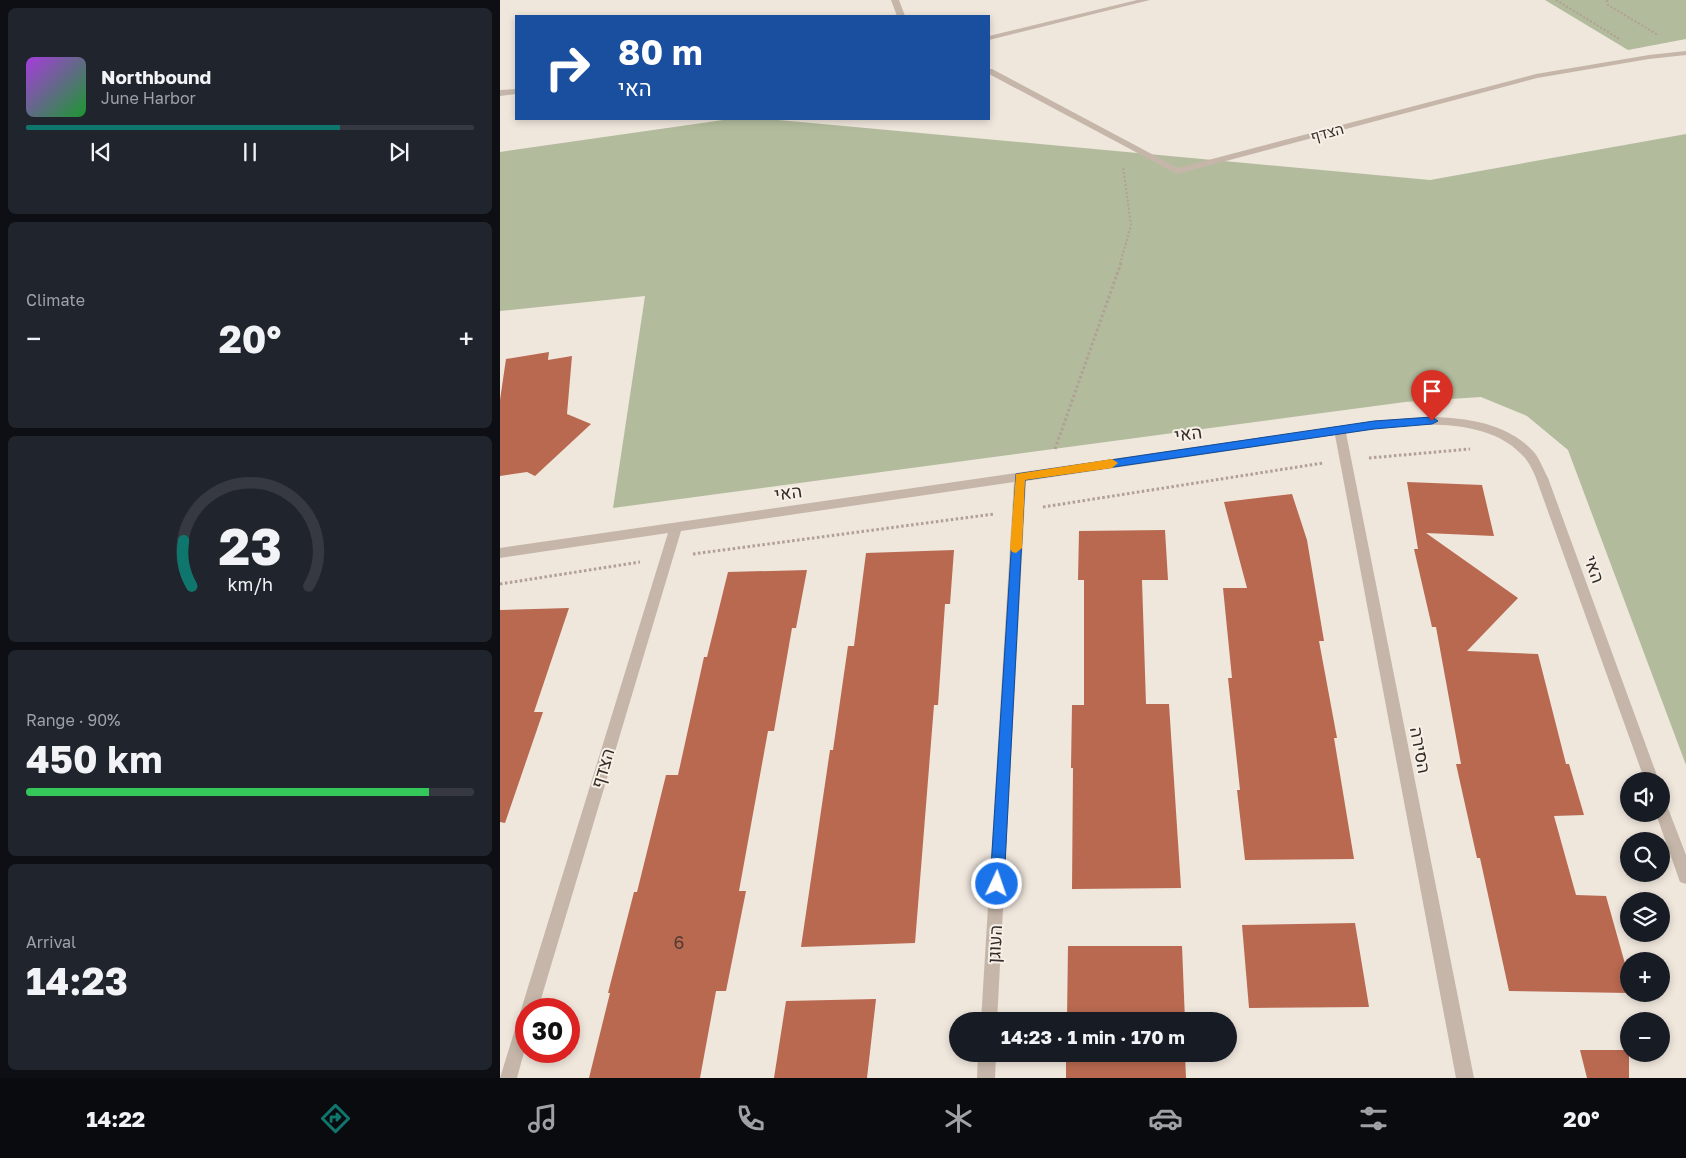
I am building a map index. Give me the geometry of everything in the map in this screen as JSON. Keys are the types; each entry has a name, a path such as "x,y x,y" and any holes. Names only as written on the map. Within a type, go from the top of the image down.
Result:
{"street":[{"path":"895,0 901,15"},
{"path":"990,38 1146,0"},
{"name":"הצדף","path":"990,73 1177,172 1536,76 1649,57 1686,53"},
{"path":"500,93 515,92"},
{"name":"האי","path":"500,553 1340,430 1444,420 1470,423 1491,429 1514,442 1530,457 1542,478 1649,772"},
{"name":"הסירה","path":"1340,430 1464,1078"},
{"name":"העוגן","path":"990,1012 1020,477"},
{"name":"הצדף","path":"532,998 676,527"},
{"path":"1666,822 1686,876"},
{"path":"508,1078 515,1054"},
{"path":"986,1078 987,1062"}],"path":[{"path":"1556,0 1649,57"},
{"path":"1607,0 1608,5 1661,37"},
{"path":"1047,473 1117,276 1131,225 1119,141"}],"green space":[{"path":"1545,0 1686,0 1686,39 1628,50"},
{"path":"723,120 779,120 1430,180 1686,134 1686,765 1568,450 1527,416 1481,397 1405,402 613,508 645,296 500,311 500,152"}],"building":[{"path":"549,352 548,360 572,356 567,414 591,424 535,476 527,472 500,476 500,400 506,359"},
{"path":"1407,482 1482,485 1494,536 1426,533 1518,598 1467,651 1538,654 1566,764 1569,764 1584,815 1554,816 1576,895 1606,896 1622,952 1620,952 1620,993 1509,991 1480,858 1477,858 1456,764 1461,764 1436,627 1432,627 1414,549 1418,549"},
{"path":"1292,494 1307,540 1324,641 1319,641 1337,738 1334,738 1354,859 1245,860 1237,790 1240,790 1228,678 1232,678 1223,588 1247,588 1224,502"},
{"path":"1165,530 1168,580 1142,580 1146,704 1169,704 1181,888 1072,889 1072,705 1084,705 1084,580 1078,580 1079,531"},
{"path":"954,550 950,604 945,604 938,705 934,705 915,943 801,947 830,750 833,750 848,646 854,646 866,553"},
{"path":"807,570 796,628 792,628 774,731 768,731 739,891 746,891 726,991 716,991 700,1078 589,1078 610,993 608,993 634,892 637,892 666,775 678,775 704,657 707,657 728,572"},
{"path":"569,608 534,712 543,712 505,823 500,822 500,610"},
{"path":"1355,923 1369,1007 1249,1008 1242,925"},
{"path":"1068,946 1182,946 1185,1012 1067,1012"},
{"path":"876,999 867,1078 774,1078 786,1001"},
{"path":"1580,1050 1620,1050 1620,1062 1629,1062 1629,1078 1587,1078"},
{"path":"1066,1062 1185,1062 1186,1078 1066,1078"}],"slow traffic":[{"path":"1016,548 1020,477 1112,463"}],"route":[{"path":"997,884 1020,477 1374,425 1432,421"}]}
